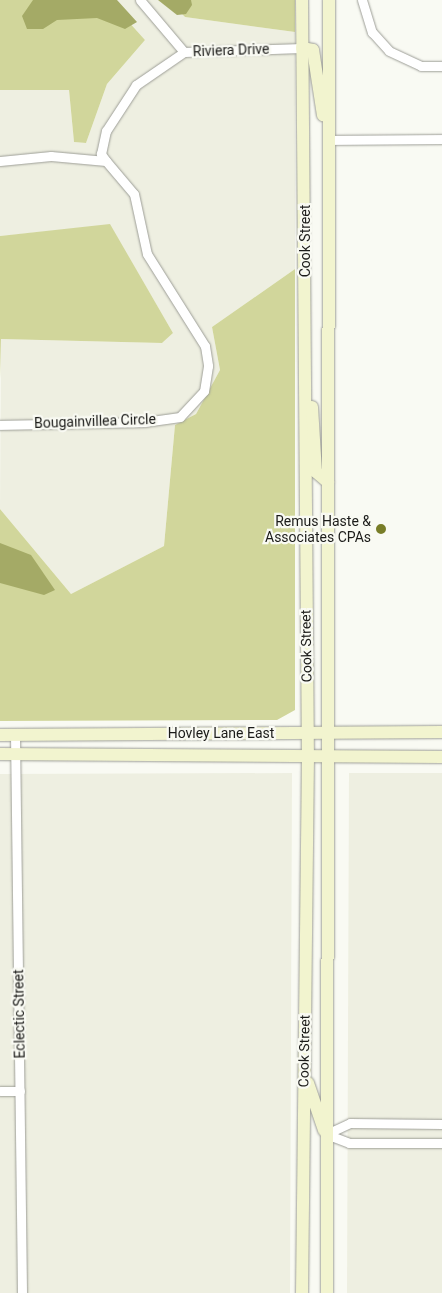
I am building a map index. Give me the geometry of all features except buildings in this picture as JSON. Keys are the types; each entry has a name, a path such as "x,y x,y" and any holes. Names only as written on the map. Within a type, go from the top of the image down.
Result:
{"main road":[{"name":"Cook Street","path":"302,0 308,732 302,1293"},
{"name":"Cook Street","path":"327,1293 329,0"},
{"path":"302,48 313,50 328,140"},
{"path":"305,323 312,367 316,472 328,482"},
{"name":"Hovley Lane East","path":"0,735 442,732"},
{"name":"Hovley Lane East","path":"0,754 442,758"},
{"path":"304,1069 326,1134"}],"street":[{"name":"Riviera Drive","path":"140,0 184,52 302,48"},
{"path":"363,4 372,32 389,51 421,66 442,66"},
{"path":"106,161 101,154 106,131 136,85 184,52"},
{"path":"328,140 442,140"},
{"path":"0,160 51,156 106,161"},
{"name":"Bougainvillea Circle","path":"0,425 144,422 180,416 204,391 208,366 205,346 147,254 134,194 106,161"},
{"name":"Eclectic Street","path":"15,735 22,1293"},
{"path":"0,1091 20,1091"},
{"path":"326,1134 350,1123 442,1124"},
{"path":"326,1134 349,1142 442,1143"}],"shaded area":[{"path":"0,0 109,0 145,40 107,84 86,143 74,142 69,90 0,90"},
{"path":"33,0 117,0 137,22 125,29 97,18 57,20 43,29 27,29 22,16"},
{"path":"109,0 168,0 185,17 295,32 295,269 212,327 220,370 196,414 175,425 164,546 71,594 0,509 1,339 162,343 173,333 110,225 0,236 0,90 69,90 74,142 86,143 107,84 145,40"},
{"path":"158,0 191,0 192,5 186,14 177,15"},
{"path":"168,0 295,0 295,32 185,17"},
{"path":"110,224 173,333 162,343 1,339 0,379 0,236"},
{"path":"295,269 295,710 277,720 0,721 0,509 71,594 164,546 175,425 196,414 220,370 212,327"},
{"path":"0,543 31,555 55,590 44,595 0,583"},
{"path":"292,773 290,1293 0,1293 0,774"},
{"path":"349,773 442,773 442,1293 347,1293"}],"place":[{"name":"Remus Haste & Associates CPAs","path":"381,529"}]}
